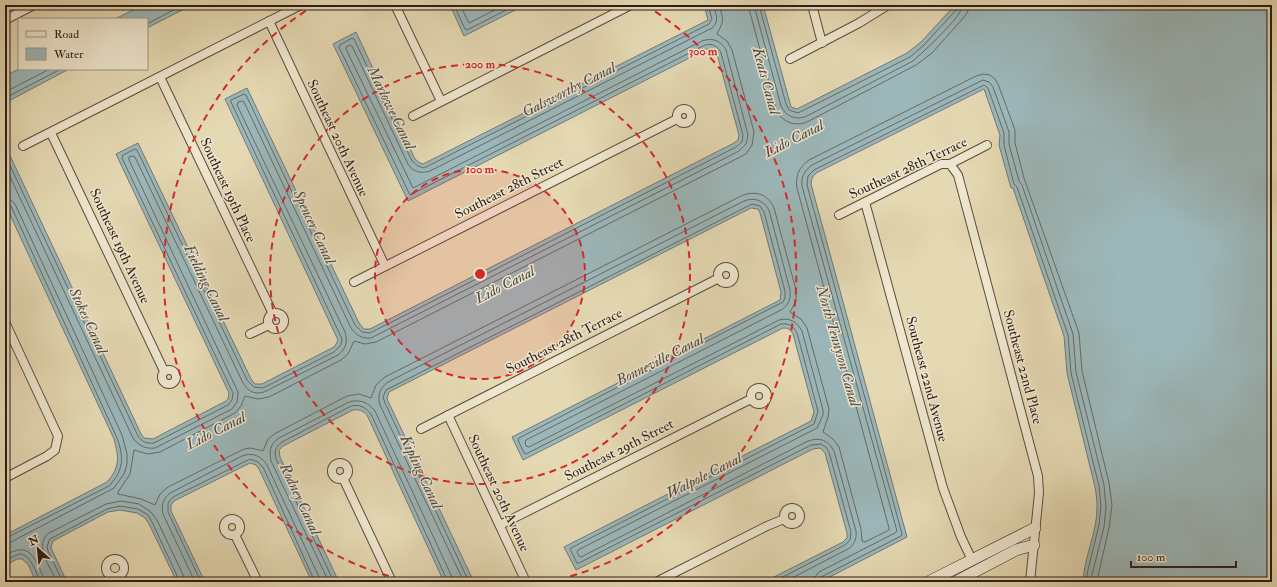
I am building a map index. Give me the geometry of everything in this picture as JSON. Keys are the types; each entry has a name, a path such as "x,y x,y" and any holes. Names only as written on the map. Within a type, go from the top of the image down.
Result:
{"street":[{"path":"5,20 34,5"},
{"path":"23,146 301,5"},
{"path":"395,5 441,101"},
{"path":"413,116 631,5"},
{"path":"812,5 822,43"},
{"path":"790,59 859,23 888,5"},
{"name":"Southeast 20th Avenue","path":"269,21 385,266"},
{"name":"Southeast 19th Place","path":"160,77 273,314 280,315 283,319 283,324 277,329 269,325"},
{"name":"Southeast 28th Street","path":"354,282 677,119"},
{"name":"Southeast 19th Avenue","path":"51,133 164,371"},
{"name":"Southeast 28th Terrace","path":"839,215 941,164 950,164 988,145"},
{"name":"Southeast 22nd Place","path":"950,164 958,175 1038,476 1039,493 1030,582"},
{"name":"Southeast 22nd Avenue","path":"865,202 943,488 961,537 972,560"},
{"name":"Southeast 28th Terrace","path":"420,429 719,278"},
{"path":"250,334 269,325 269,318 273,314"},
{"path":"5,322 58,436 55,450 47,456 5,478"},
{"name":"Southeast 29th Street","path":"500,525 751,398"},
{"name":"Southeast 20th Avenue","path":"448,415 526,582"},
{"path":"343,478 392,582"},
{"path":"656,582 767,526 784,519"},
{"path":"928,582 1035,528"},
{"path":"235,535 258,582"},
{"path":"955,582 1016,550 1034,544"}],"water":[{"path":"143,5 192,5 148,27 148,18 117,18"},
{"path":"450,5 525,5 464,36"},
{"path":"704,5 763,5 791,107 797,109 907,53 921,42 955,5 1272,5 1272,582 1083,582 1097,515 1095,487 1067,373 1064,336 1013,188 1011,188 999,145 1000,135 984,89 816,173 812,178 811,184 907,537 820,582 764,582 843,542 847,538 847,533 825,453 820,448 813,449 576,570 564,547 811,421 814,412 793,334 789,329 783,328 523,460 512,437 780,300 781,292 760,213 758,209 751,208 389,392 387,398 388,401 474,582 444,582 367,415 362,411 357,410 353,410 283,446 279,450 280,457 339,582 312,582 259,469 256,465 250,463 174,501 171,505 171,511 205,582 177,582 145,518 137,513 120,510 108,512 53,541 51,547 52,550 67,582 36,582 28,564 22,559 17,559 5,566 5,535 107,482 116,467 117,452 114,439 5,204 5,145 141,434 144,438 153,439 226,401 229,393 116,154 138,143 251,379 255,384 262,384 332,348 338,340 225,99 247,88 359,323 364,329 370,329 734,143 738,140 739,135 717,54 713,49 707,49 408,201 333,44 356,32 415,159 423,164 708,20"},
{"path":"18,70 67,70 5,103 5,76"}],"water label":[{"name":"Keats Canal","path":"766,81"},
{"name":"Galsworthy Canal","path":"569,90"},
{"name":"Marlowe Canal","path":"391,108"},
{"name":"Lido Canal","path":"794,139"},
{"name":"Spencer Canal","path":"314,227"},
{"name":"Fielding Canal","path":"206,283"},
{"name":"Lido Canal","path":"505,285"},
{"name":"Stokes Canal","path":"88,321"},
{"name":"North Tennyson Canal","path":"838,346"},
{"name":"Bonneville Canal","path":"660,360"},
{"name":"Lido Canal","path":"216,431"},
{"name":"Kipling Canal","path":"421,472"},
{"name":"Walpole Canal","path":"704,476"},
{"name":"Rodney Canal","path":"300,499"}]}
